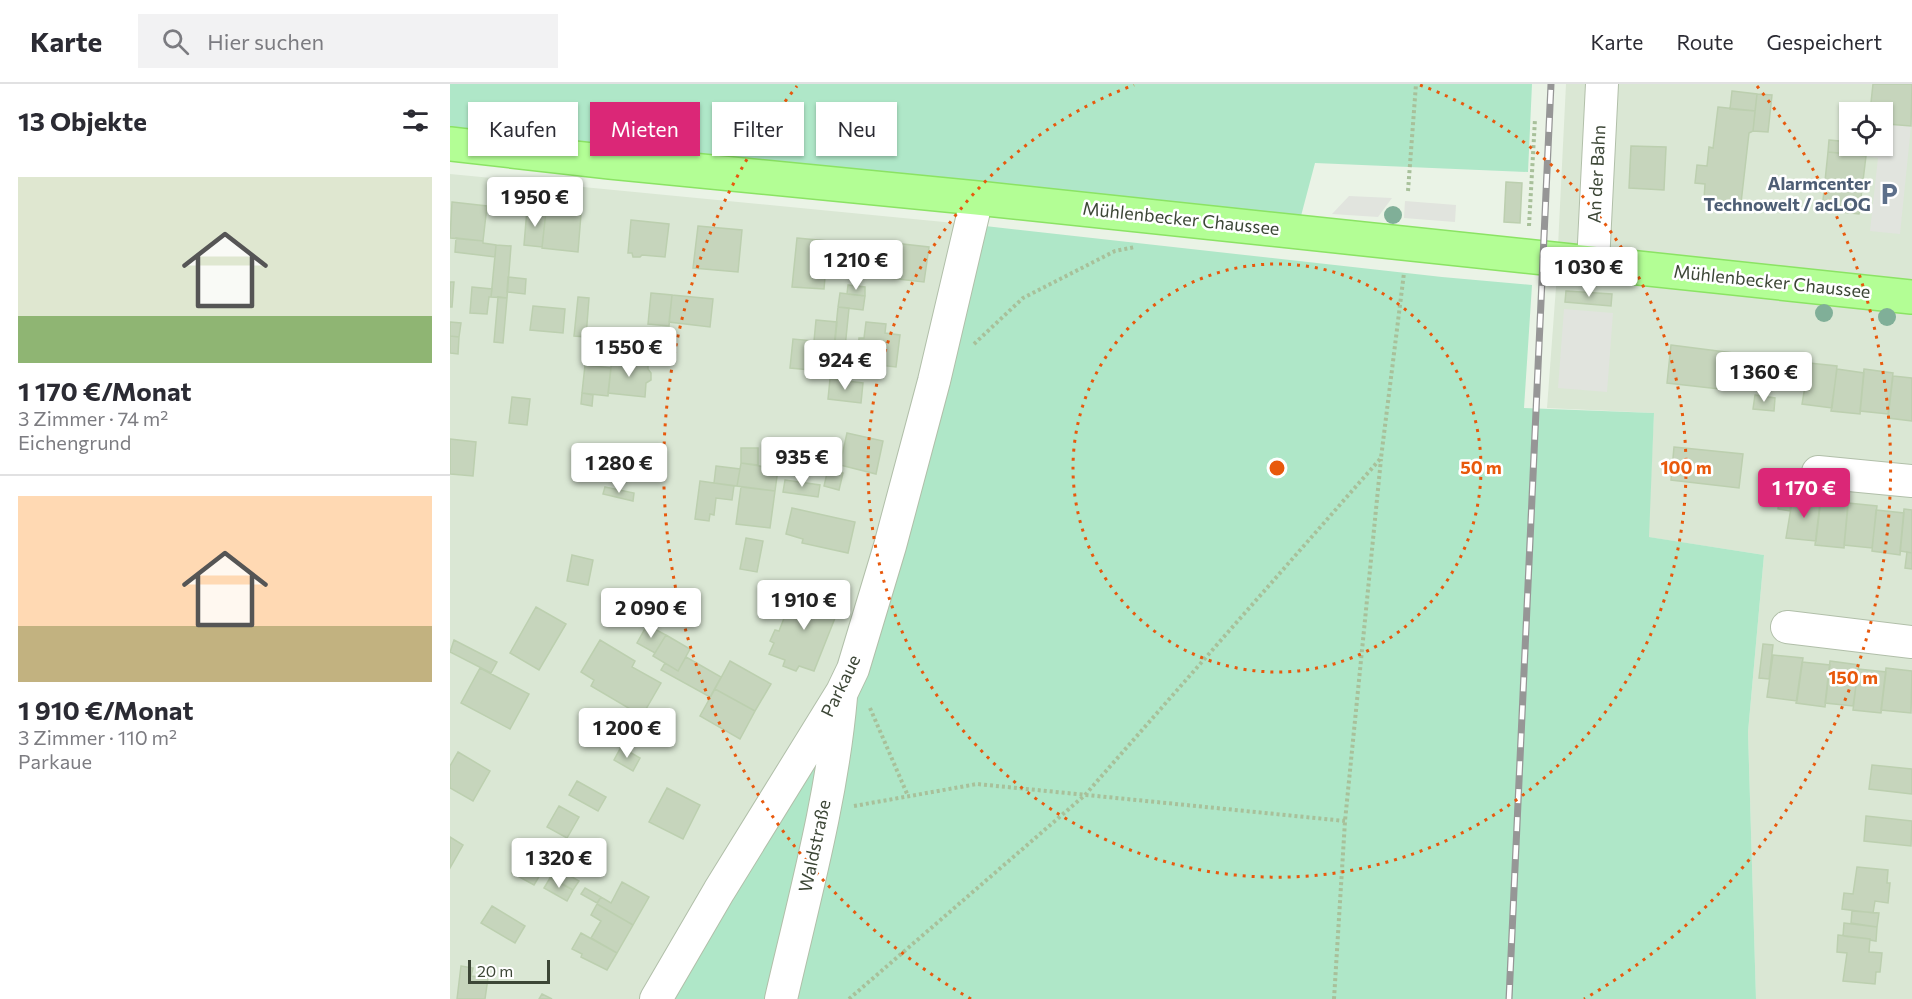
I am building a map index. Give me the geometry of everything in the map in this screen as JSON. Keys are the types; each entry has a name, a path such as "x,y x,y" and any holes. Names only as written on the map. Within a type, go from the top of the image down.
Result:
{"main road":[{"name":"Mühlenbecker Chaussee","path":"450,144 1912,297"}],"street":[{"name":"An der Bahn","path":"1593,263 1602,84"},
{"name":"Parkaue","path":"656,999 847,681 890,546 934,381 977,198"},
{"path":"1818,472 1912,481"},
{"path":"1787,627 1912,642"},
{"name":"Waldstraße","path":"781,999 823,812 847,681"}],"path":[{"path":"1408,191 1416,84"},
{"path":"1512,255 1513,232 1530,226 1535,119"},
{"path":"1334,999 1345,821 1381,458 1408,244"},
{"path":"934,381 1023,298 1115,251 1136,247"},
{"path":"849,999 1085,795 1381,458"},
{"path":"847,681 908,796"},
{"path":"823,812 977,784 1345,821"}],"shaded area":[{"path":"1566,84 1912,84 1912,999 1756,999 1748,732 1764,555 1648,537 1654,413 1547,408 1556,287"},
{"name":"Alarmcenter Technowelt / acLOG","path":"1893,124 1911,126 1900,234 1870,231 1878,158 1866,156 1893,156"},
{"path":"450,174 985,226 859,685 672,999 450,999"},
{"path":"1349,196 1392,198 1378,217 1332,214"},
{"path":"1405,201 1456,205 1455,222 1404,218"},
{"path":"1564,309 1613,313 1607,392 1558,388"}],"green space":[{"path":"450,84 1532,84 1528,172 1315,163 1301,216 714,156 804,156 804,102 712,102 712,156 700,155 700,102 590,102 590,143 578,142 578,102 468,102 468,131 450,129"},
{"path":"985,226 1532,285 1524,408 1654,413 1649,537 1764,555 1748,732 1756,999 672,999 859,685"}],"building":[{"path":"1873,84 1912,84 1911,126 1893,124 1893,102 1871,102"},
{"path":"1732,91 1757,94 1755,111 1730,109"},
{"path":"1757,94 1772,95 1768,132 1753,131"},
{"path":"1718,107 1755,111 1753,131 1749,133 1741,203 1704,199 1705,184 1695,183 1697,165 1707,166 1709,147 1713,148"},
{"path":"1829,140 1839,141 1839,153 1828,152"},
{"path":"1631,146 1666,147 1664,190 1629,188"},
{"path":"1828,152 1839,153 1839,156 1866,156 1859,214 1822,210"},
{"path":"1506,182 1522,183 1520,223 1504,222"},
{"path":"452,202 487,206 483,241 450,238"},
{"path":"527,209 546,211 542,247 524,245"},
{"path":"546,211 581,214 578,252 542,248"},
{"path":"631,220 669,224 665,257 642,255 633,257 632,253 628,253"},
{"path":"698,226 742,230 738,272 693,268"},
{"path":"456,238 496,245 495,257 455,252"},
{"path":"797,238 828,241 824,289 792,287"},
{"path":"894,243 929,247 924,282 889,278"},
{"path":"496,245 511,246 507,298 491,297"},
{"path":"508,277 526,279 525,294 507,292"},
{"path":"450,282 454,282 452,307 450,307"},
{"path":"848,285 865,287 865,296 847,294"},
{"path":"472,287 492,289 487,314 470,313"},
{"path":"1566,291 1612,294 1611,306 1565,302"},
{"path":"651,293 672,295 669,326 648,324"},
{"path":"840,293 865,296 863,310 838,307"},
{"path":"672,295 713,299 710,327 669,322"},
{"path":"498,297 507,298 503,343 494,342"},
{"path":"578,297 589,298 586,337 574,336"},
{"path":"533,306 565,309 563,333 530,330"},
{"path":"838,307 849,308 843,368 832,367"},
{"path":"816,320 837,322 832,372 790,368 793,339 814,341"},
{"path":"450,322 461,323 459,337 450,336"},
{"path":"866,322 886,324 885,333 900,335 896,367 861,363 863,353 858,352 859,338 864,338"},
{"path":"450,336 459,337 458,354 450,353"},
{"path":"1671,345 1733,353 1728,390 1667,383"},
{"path":"612,358 648,362 651,380 646,383 645,397 608,393"},
{"path":"1809,363 1837,366 1832,408 1802,404"},
{"path":"585,365 611,368 608,396 582,393"},
{"path":"1837,369 1864,373 1860,414 1831,411"},
{"path":"1864,369 1893,373 1888,414 1860,411"},
{"path":"1893,376 1912,378 1912,421 1888,418"},
{"path":"830,379 863,383 861,403 828,399"},
{"path":"582,393 593,395 592,406 581,404"},
{"path":"1755,395 1775,398 1774,411 1753,409"},
{"path":"512,397 530,399 527,425 509,423"},
{"path":"847,433 883,441 876,474 840,465"},
{"path":"450,439 476,442 473,476 450,474"},
{"path":"1674,447 1743,454 1739,488 1671,480"},
{"path":"741,448 758,448 758,465 741,463"},
{"path":"796,455 820,459 818,470 795,467"},
{"path":"741,463 778,469 775,491 737,486"},
{"path":"716,466 740,469 737,486 714,483"},
{"path":"828,469 843,473 839,490 824,486"},
{"path":"1782,472 1794,474 1790,511 1778,509"},
{"path":"785,480 820,485 818,497 783,492"},
{"path":"700,481 734,486 732,500 716,498 714,515 710,514 709,521 695,519"},
{"path":"605,487 634,493 633,501 603,494"},
{"path":"741,487 775,491 770,528 736,524"},
{"path":"1793,496 1821,499 1816,541 1786,538"},
{"path":"1820,503 1848,506 1844,548 1815,545"},
{"path":"1848,503 1877,506 1872,548 1844,545"},
{"path":"792,508 855,522 848,553 802,543 803,539 786,534"},
{"path":"1904,509 1912,510 1912,553 1900,551"},
{"path":"1876,510 1904,513 1900,555 1872,551"},
{"path":"746,538 763,541 757,572 740,569"},
{"path":"1907,552 1912,553 1912,569 1905,568"},
{"path":"572,555 593,560 588,585 567,581"},
{"path":"795,590 811,597 813,591 826,597 824,602 839,608 814,671 799,666 796,671 783,666 785,660 769,654 774,643 770,641 775,630 779,631"},
{"path":"536,607 566,624 539,670 510,653"},
{"path":"647,625 666,635 655,653 637,643"},
{"path":"666,635 690,649 678,671 653,656"},
{"path":"454,640 497,662 491,673 450,652"},
{"path":"600,640 635,661 632,667 661,683 642,716 591,686 594,680 581,672"},
{"path":"1763,644 1773,645 1769,679 1759,678"},
{"path":"1773,655 1803,658 1797,701 1767,697"},
{"path":"686,657 721,677 710,697 661,670 665,663 678,671"},
{"path":"730,661 771,684 755,711 715,689"},
{"path":"1830,661 1859,665 1853,706 1825,703"},
{"path":"1802,662 1830,665 1825,707 1796,703"},
{"path":"480,668 529,694 510,729 461,703"},
{"path":"1886,668 1912,671 1911,713 1881,710"},
{"path":"1858,669 1886,672 1881,713 1853,710"},
{"path":"715,689 755,711 740,739 700,716"},
{"path":"621,747 640,758 633,771 614,760"},
{"path":"458,752 490,771 473,801 450,788 450,766"},
{"path":"1872,765 1912,769 1912,794 1869,789"},
{"path":"577,781 606,797 598,811 569,795"},
{"path":"667,788 700,805 683,839 649,822"},
{"path":"559,806 579,817 567,838 547,827"},
{"path":"1866,816 1912,821 1911,846 1864,841"},
{"path":"450,837 463,845 450,868"},
{"path":"543,849 563,860 552,878 533,868"},
{"path":"518,863 540,875 534,885 512,873"},
{"path":"1857,867 1888,870 1887,883 1890,883 1888,903 1875,901 1873,913 1842,909 1844,893 1853,894"},
{"path":"558,869 579,881 573,890 552,878"},
{"path":"550,878 573,890 567,901 544,888"},
{"path":"622,882 649,897 633,925 597,904 601,897 611,903"},
{"path":"585,888 601,897 597,903 581,894"},
{"path":"597,904 633,925 617,953 591,938 601,921 591,915"},
{"path":"492,906 525,926 515,943 481,923"},
{"path":"1852,911 1879,913 1877,927 1851,923"},
{"path":"1844,923 1877,927 1876,941 1843,936"},
{"path":"581,933 617,953 607,970 581,957 582,954 572,949"},
{"path":"1838,935 1870,939 1869,952 1882,953 1880,972 1876,972 1875,984 1843,981 1847,953 1837,952"},
{"path":"461,966 473,968 471,976 488,978 485,999 457,999"},
{"path":"542,994 552,999 539,999"}],"railway":[{"path":"1509,999 1551,84"}],"place":[{"name":"Alarmcenter Technowelt / acLOG","path":"1889,194"}]}
